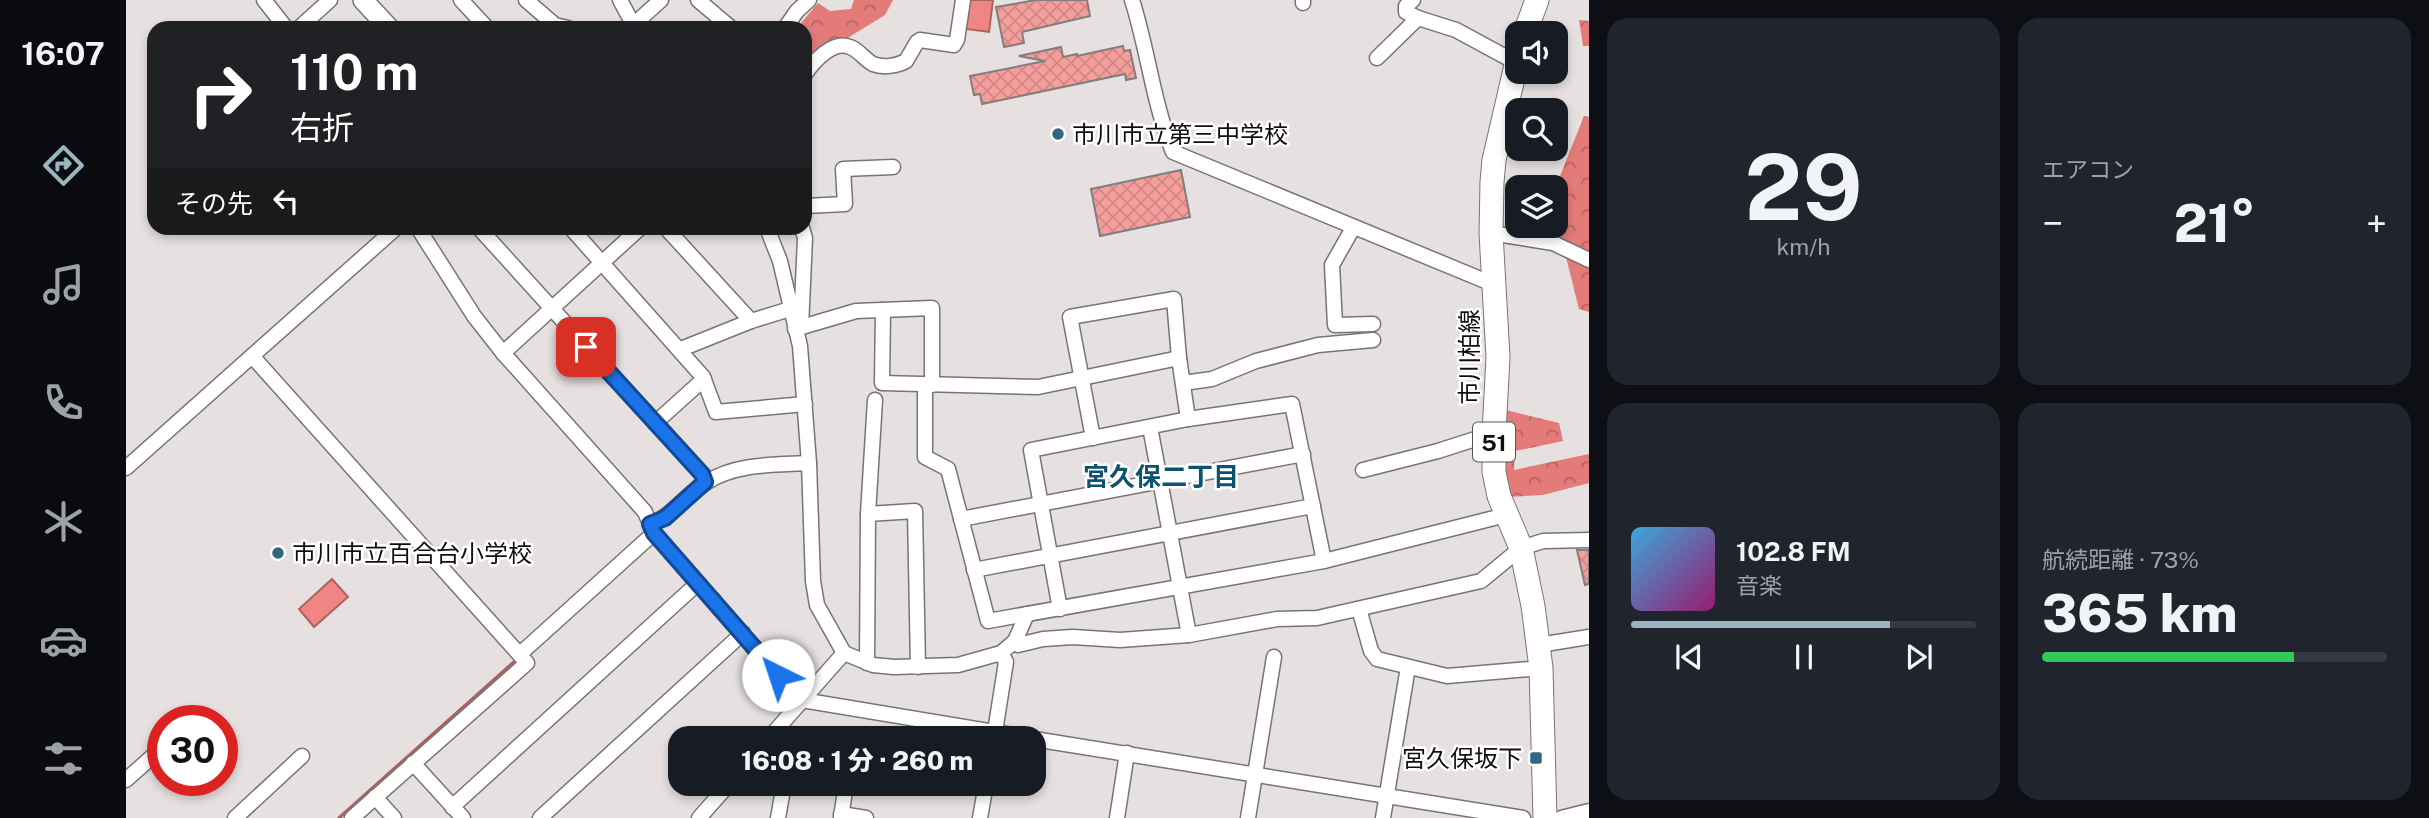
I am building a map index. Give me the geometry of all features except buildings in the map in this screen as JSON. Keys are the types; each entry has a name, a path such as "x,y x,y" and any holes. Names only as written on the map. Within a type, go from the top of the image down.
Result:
{"main road":[{"path":"1529,21 1537,0"},
{"name":"市川柏線","path":"1512,84 1494,160 1491,233 1498,356 1494,433 1496,485 1521,548 1540,657 1545,818"}],"street":[{"path":"264,0 280,21"},
{"path":"307,21 330,0"},
{"path":"363,0 382,21"},
{"path":"461,0 480,21"},
{"path":"526,0 550,21"},
{"path":"620,0 629,21"},
{"path":"638,21 661,0"},
{"path":"698,0 723,21"},
{"path":"790,21 809,0"},
{"path":"812,66 836,47 852,47 882,66 906,61 920,40 954,45 963,0"},
{"path":"1132,0 1144,38 1158,111 1173,152 1495,285"},
{"path":"1413,0 1406,6 1406,12 1456,30 1505,56"},
{"path":"1377,58 1418,18"},
{"path":"812,206 845,204 843,169 892,167"},
{"path":"1353,228 1332,265 1335,325 1374,324"},
{"path":"1491,233 1553,243 1589,260"},
{"path":"126,468 388,235"},
{"path":"422,235 474,316 503,353 645,512 652,529 802,700 941,726"},
{"path":"485,235 702,474 705,482"},
{"path":"577,235 681,349 704,379 716,412 805,404"},
{"path":"503,353 632,235"},
{"path":"672,235 751,321"},
{"path":"770,235 780,261 790,309 798,328"},
{"path":"804,235 798,328 809,463 813,581 817,605 844,653 867,663 894,667 958,665 1001,653 1015,641 1027,614"},
{"path":"1093,438 1070,317 1174,299 1188,419"},
{"path":"798,328 856,311 932,308 925,457 948,469 988,621 1324,561 1506,514"},
{"path":"681,349 751,321 790,309"},
{"path":"883,310 883,383 1038,387 1179,359"},
{"path":"1182,383 1212,379 1256,361 1318,345 1373,340"},
{"path":"252,356 527,663 352,818"},
{"path":"655,423 704,379"},
{"path":"867,663 868,514 875,400"},
{"path":"1060,609 1031,450 1188,419 1292,404 1324,561"},
{"path":"1150,427 1189,635"},
{"path":"1363,470 1438,451 1494,433"},
{"path":"961,519 1303,454"},
{"path":"520,654 705,482 725,472 754,466 809,463"},
{"path":"974,570 1313,506"},
{"path":"868,514 915,511 918,667"},
{"path":"1015,641 1018,645 1043,639 1120,640 1189,635 1277,619 1317,618 1481,581 1521,548 1544,541 1589,540"},
{"path":"452,807 698,583"},
{"path":"1359,609 1371,651 1377,659 1447,676 1540,657 1589,637"},
{"path":"540,818 743,633"},
{"path":"779,726 844,653"},
{"path":"996,726 1006,662 1001,653"},
{"path":"1248,818 1273,657"},
{"path":"1383,818 1408,667"},
{"path":"1046,741 1524,818"},
{"path":"1117,818 1127,753"},
{"path":"235,818 302,756"},
{"path":"126,780 147,761"},
{"path":"413,763 463,818"},
{"path":"699,818 712,812 722,796"},
{"path":"778,818 782,796"},
{"path":"844,796 841,816 866,818"},
{"path":"980,818 983,796"},
{"path":"376,797 394,818"},
{"path":"1561,818 1589,811"}],"green space":[{"path":"854,0 893,0 885,15 846,39 825,43 812,61 812,21 803,21 818,3 830,11 851,9"},
{"path":"1579,20 1589,21 1589,46 1583,46"},
{"path":"1584,116 1589,117 1589,312 1579,309 1562,241 1550,238 1568,238 1568,175 1560,175"},
{"path":"1506,410 1559,423 1563,441 1515,451 1514,470 1589,454 1589,483 1543,495 1507,497 1502,460"}],"shaded area":[{"path":"970,0 993,0 989,32 966,29"},
{"path":"332,579 348,597 314,627 299,609"}],"waterway":[{"path":"339,818 514,662"}],"place":[{"name":"市川市立第三中学校","path":"1058,134"},
{"name":"市川市立百合台小学校","path":"278,553"},
{"name":"宮久保坂下","path":"1536,758"}],"district":[{"name":"宮久保二丁目","path":"1161,476"}],"route":[{"path":"586,347 702,474 705,482 665,518 650,524 654,533 778,675"}]}
